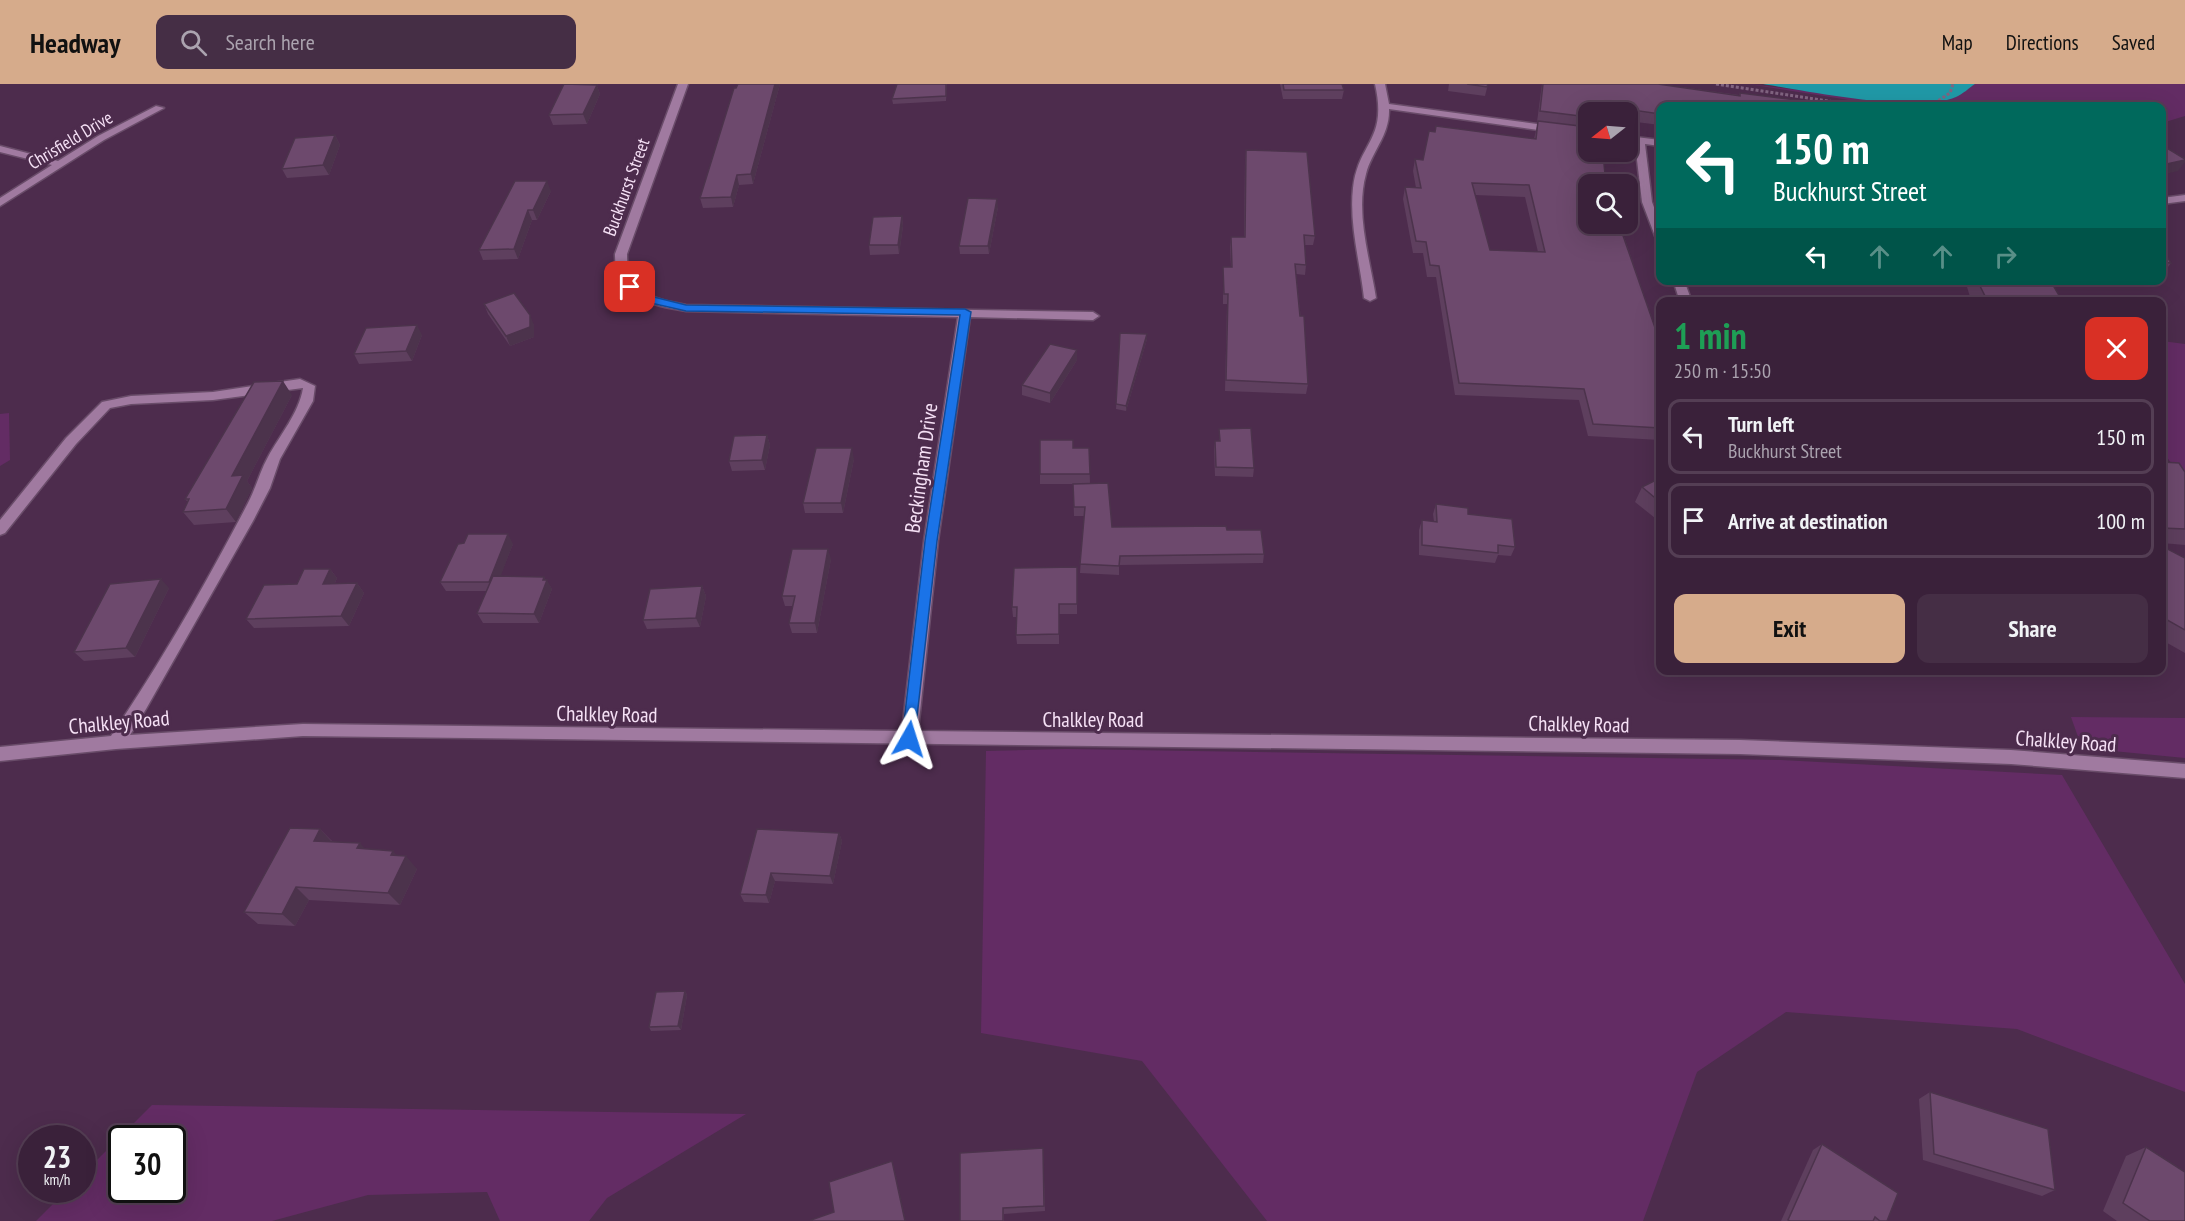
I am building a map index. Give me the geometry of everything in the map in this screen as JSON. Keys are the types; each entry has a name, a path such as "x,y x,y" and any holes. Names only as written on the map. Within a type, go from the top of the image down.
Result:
{"street":[{"name":"Buckhurst Street","path":"684,84 621,254 619,267 630,287 646,298 686,308 1093,316"},
{"path":"1370,298 1358,185 1380,140 1385,106 1380,84"},
{"path":"1385,106 1578,133"},
{"name":"Chrisfield Drive","path":"0,203 101,138 159,108"},
{"path":"1656,143 1640,141 1647,202 1656,226"},
{"path":"0,149 58,164"},
{"path":"2166,200 2185,198"},
{"name":"Beckingham Drive","path":"909,739 931,541 965,312"},
{"path":"0,530 70,441 106,405 131,400 213,396 300,383 309,386 307,401 273,459 263,488 246,521 141,705 116,742"},
{"name":"Chalkley Road","path":"0,754 116,742 303,730 909,739 1740,747 2011,757 2185,771"}],"path":[{"path":"1716,84 1834,102"},
{"path":"1938,102 1950,93 1953,84"}],"shaded area":[{"path":"1748,84 1898,102 1862,102"},
{"path":"1763,84 1975,84 1956,97 1939,102 1890,102 1833,96"},
{"path":"1975,84 2185,84 2185,116 2166,122 2166,102 1914,102 1955,97"},
{"path":"2166,342 2185,344 2185,483 2166,456"},
{"path":"9,413 10,460 0,466 0,414"},
{"path":"2071,717 2185,718 2185,758 2082,748"},
{"path":"1066,749 1781,760 2062,775 2185,984 2185,1092 2017,1029 1786,1012 1697,1072 1643,1221 1267,1221 1142,1061 981,1033 986,751"},
{"path":"152,1105 746,1114 607,1198 589,1221 500,1221 487,1192 368,1195 272,1221 36,1221 54,1203 96,1203 96,1161 108,1149 108,1203 186,1203 186,1125 132,1125"}],"building":[{"path":"564,84 597,85 583,114 549,115"},
{"path":"738,84 775,84 751,174 737,175 731,197 700,198 734,88"},
{"path":"897,84 946,84 946,96 892,99"},
{"path":"1283,84 1342,84 1344,90 1284,90"},
{"path":"1467,84 1488,84 1487,87"},
{"path":"1543,84 1658,84 1740,96 1740,93 1813,102 1656,102 1656,113 1638,111 1638,102 1578,102 1578,116 1540,111"},
{"path":"1538,121 1578,126 1578,162 1604,162 1605,174 1578,174 1578,234 1622,234 1656,330 1656,428 1593,424 1584,389 1459,383 1439,266 1430,265 1426,242 1416,241 1405,187 1421,188 1415,159 1423,160 1429,131 1435,132 1436,126 1536,139","holes":["1472,183 1529,185 1545,252 1490,250"]},
{"path":"335,135 323,165 282,169 295,138"},
{"path":"2166,147 2185,159 2166,164"},
{"path":"1246,150 1307,152 1315,236 1304,235 1306,265 1295,264 1300,316 1304,316 1308,384 1226,380 1228,294 1224,294 1223,267 1232,267 1231,237 1245,237"},
{"path":"515,181 547,181 533,210 528,210 514,249 479,250"},
{"path":"968,198 997,199 988,246 959,246"},
{"path":"902,216 898,245 869,245 873,217"},
{"path":"1980,285 2053,285 2060,297 1986,297"},
{"path":"514,293 530,315 530,327 506,336 484,304"},
{"path":"417,325 406,351 354,354 366,328"},
{"path":"1120,333 1147,334 1126,406 1116,404"},
{"path":"1050,344 1077,350 1050,393 1022,385"},
{"path":"283,381 232,476 243,475 226,509 183,512 189,499 185,499 254,382"},
{"path":"1251,428 1254,468 1216,467 1215,441 1220,441 1219,429"},
{"path":"767,435 762,460 729,461 734,436"},
{"path":"1040,440 1073,440 1073,448 1089,448 1090,474 1040,474"},
{"path":"816,448 852,448 841,503 803,503"},
{"path":"2166,462 2179,463 2185,472 2185,529 2166,528"},
{"path":"1656,480 1656,499 1642,487"},
{"path":"1108,483 1112,527 1226,526 1227,530 1261,530 1264,554 1120,556 1119,566 1080,564 1085,507 1074,507 1073,484"},
{"path":"1436,504 1468,508 1468,514 1512,519 1515,547 1498,545 1498,553 1422,545 1422,520 1437,522"},
{"path":"468,534 508,534 489,582 440,582 458,544 464,543"},
{"path":"2166,548 2185,558 2185,630 2166,619"},
{"path":"792,549 828,549 815,623 789,623 795,596 782,596"},
{"path":"1077,567 1077,604 1059,604 1059,634 1016,635 1017,607 1012,607 1014,568"},
{"path":"304,569 330,569 323,584 357,583 341,616 246,619 264,585 297,584"},
{"path":"493,576 544,577 543,580 547,580 534,614 477,613"},
{"path":"161,579 126,648 74,652 110,584"},
{"path":"702,586 696,618 643,620 650,589"},
{"path":"290,828 320,829 314,841 360,843 357,848 393,851 391,855 406,856 388,893 296,887 282,914 244,912"},
{"path":"757,829 839,833 830,876 771,873 766,895 740,894"},
{"path":"685,991 678,1026 649,1027 656,992"},
{"path":"1930,1092 2048,1129 2055,1190 1934,1154"},
{"path":"1822,1144 1898,1193 1887,1221 1880,1221 1875,1217 1873,1221 1788,1220"},
{"path":"2146,1147 2185,1172 2185,1221 2150,1221 2123,1203"},
{"path":"1043,1148 1044,1206 1003,1208 1003,1221 960,1221 960,1153"},
{"path":"892,1161 905,1221 811,1221 834,1212 829,1182"}],"route":[{"path":"630,287 646,298 665,305 686,308 965,312 931,541 909,739"}]}
